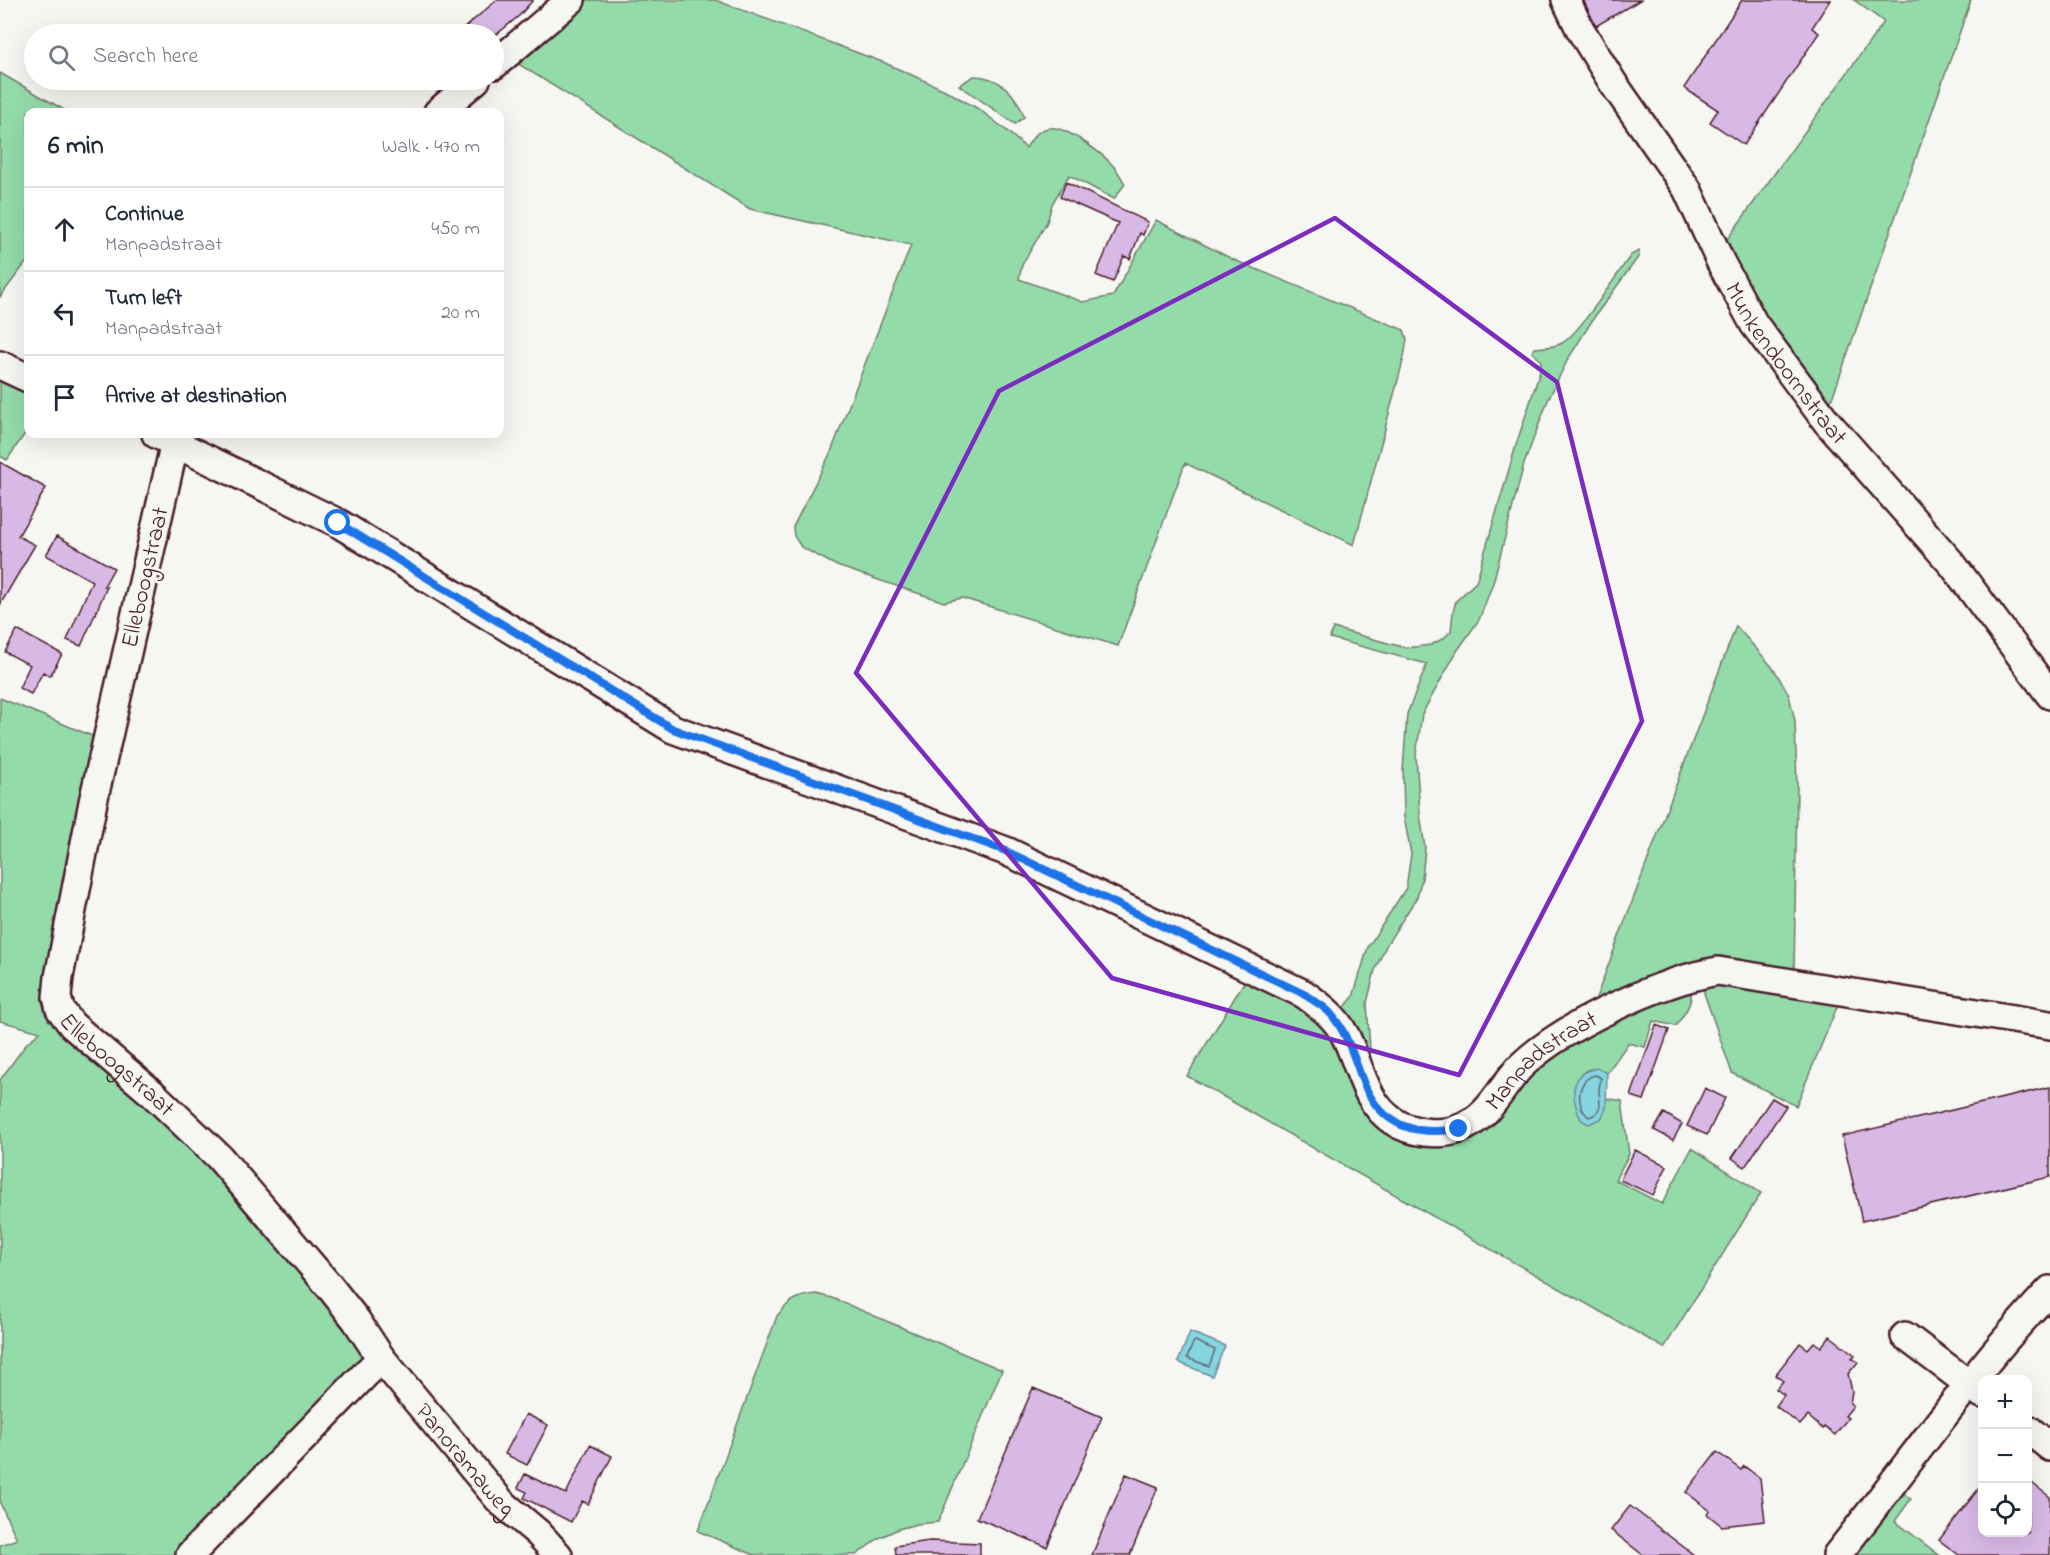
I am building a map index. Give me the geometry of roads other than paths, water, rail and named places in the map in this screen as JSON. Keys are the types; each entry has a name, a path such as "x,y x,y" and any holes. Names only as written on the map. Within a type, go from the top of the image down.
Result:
{"street":[{"path":"504,57 571,0"},
{"name":"Munkendoornstraat","path":"1566,0 1580,29 1613,83 1687,189 1721,263 1760,333 1827,422 1953,565 2050,695"},
{"path":"443,108 464,90"},
{"path":"0,365 24,376"},
{"name":"Elleboogstraat","path":"170,438 91,814 59,976 57,997 60,1009 84,1036 153,1094 219,1157 330,1287 356,1320 381,1358"},
{"name":"Manpadstraat","path":"174,438 338,523 673,729 1006,851 1304,994 1329,1012 1344,1034 1365,1085 1379,1109 1392,1121 1404,1127 1437,1132 1459,1129 1487,1111 1520,1067 1554,1040 1627,1002 1665,985 1698,974 1718,971 2050,1025"},
{"path":"1837,1555 1976,1390 2014,1329 2050,1290"},
{"path":"1905,1336 1976,1390"},
{"path":"190,1555 381,1358"},
{"name":"Panoramaweg","path":"381,1358 501,1502 538,1533 558,1555"},
{"path":"2032,1433 2050,1447"}],"water":[{"path":"1597,1068 1607,1073 1606,1108 1601,1119 1589,1124 1581,1120 1575,1103 1574,1088 1581,1075"},
{"path":"1190,1332 1225,1346 1212,1376 1178,1362"}]}
